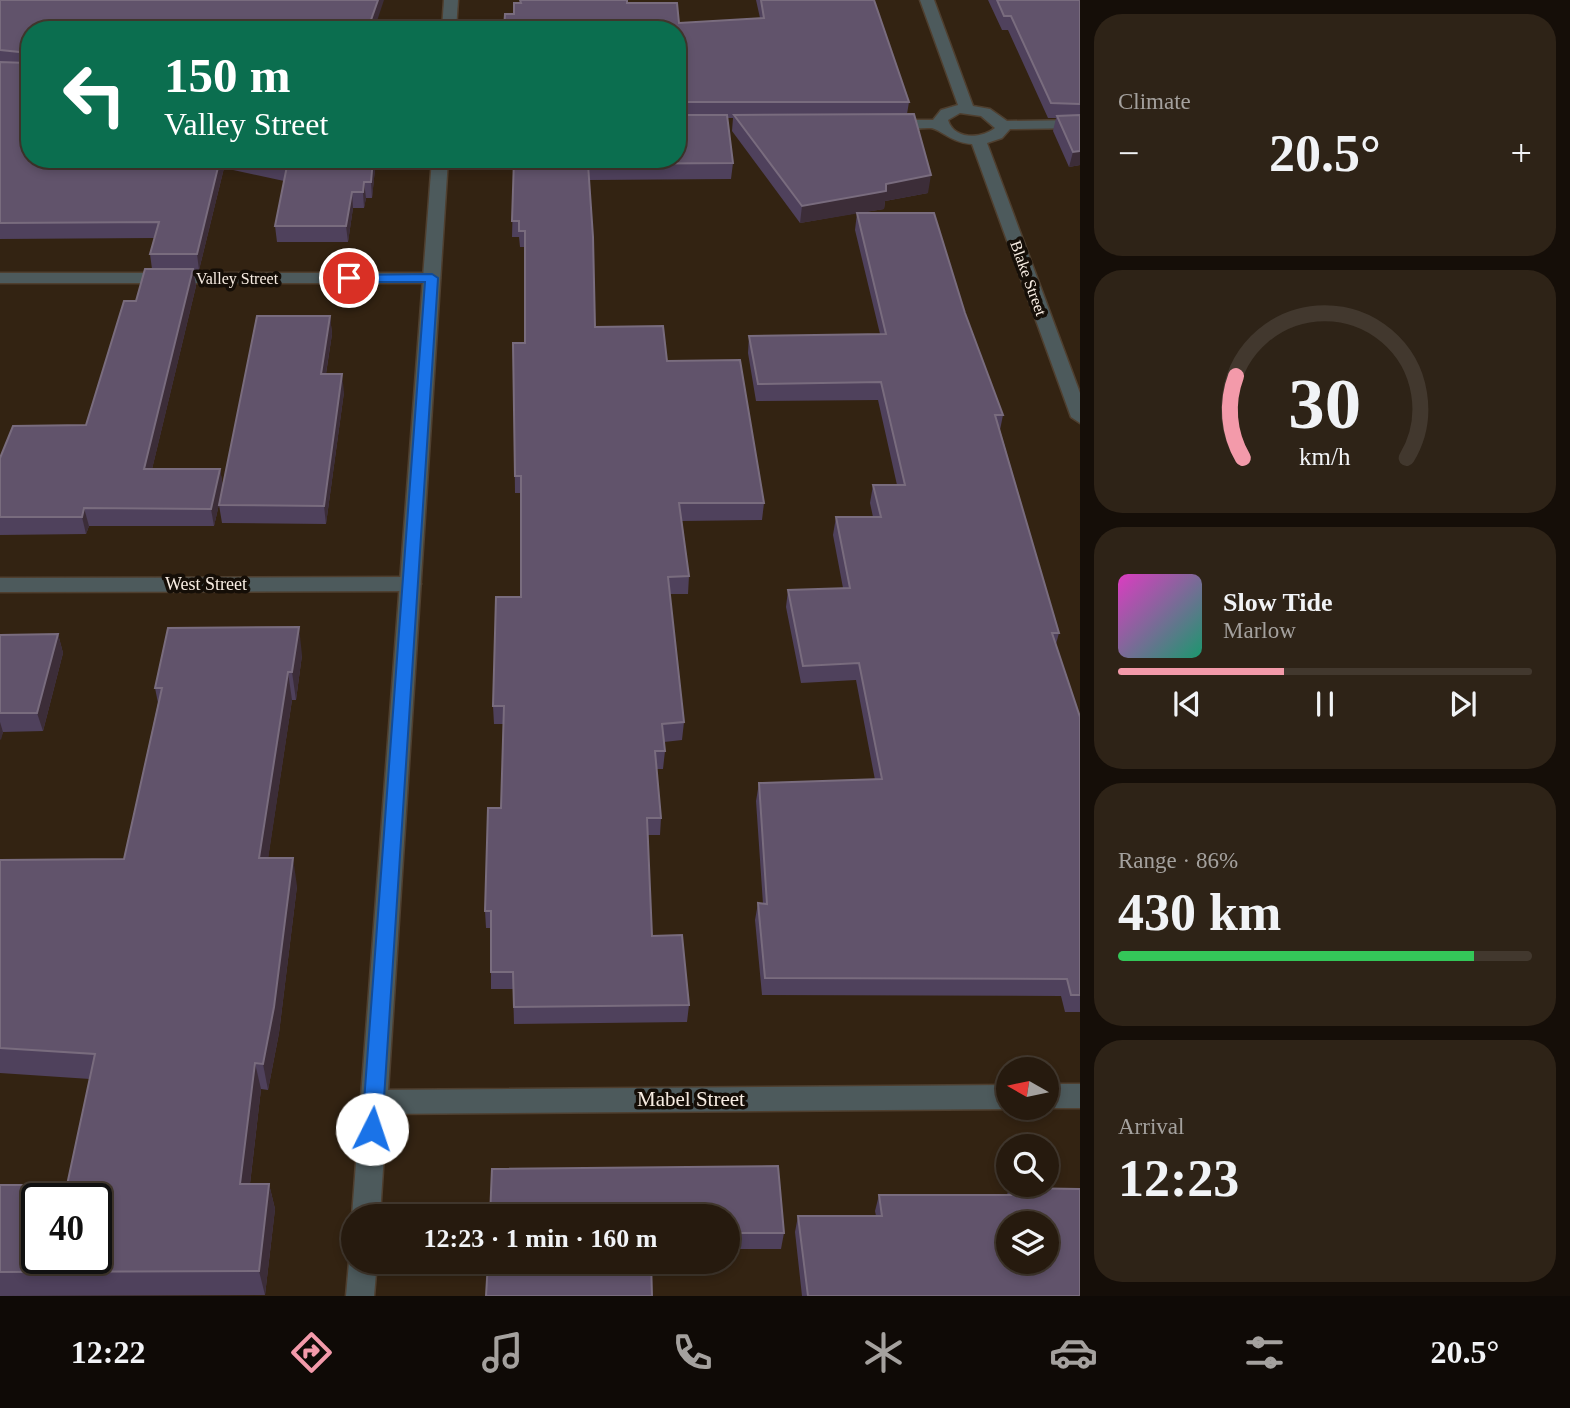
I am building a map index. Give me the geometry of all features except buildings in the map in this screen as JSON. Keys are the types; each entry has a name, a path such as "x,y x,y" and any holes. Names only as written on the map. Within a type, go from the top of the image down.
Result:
{"street":[{"path":"450,21 451,0"},
{"path":"927,0 967,109"},
{"path":"940,124 946,113 967,109 990,114 1003,125 1080,124"},
{"path":"870,124 940,124 948,133 978,140 1000,134 1003,125"},
{"name":"Blake Street","path":"978,140 1080,417"},
{"path":"367,1204 439,168"},
{"name":"Valley Street","path":"0,278 432,278"},
{"name":"West Street","path":"0,585 411,584"},
{"path":"1059,1097 1080,1096"},
{"name":"Mabel Street","path":"374,1102 996,1097"},
{"path":"360,1296 362,1274"}],"route":[{"path":"349,278 432,278 372,1129"}]}
